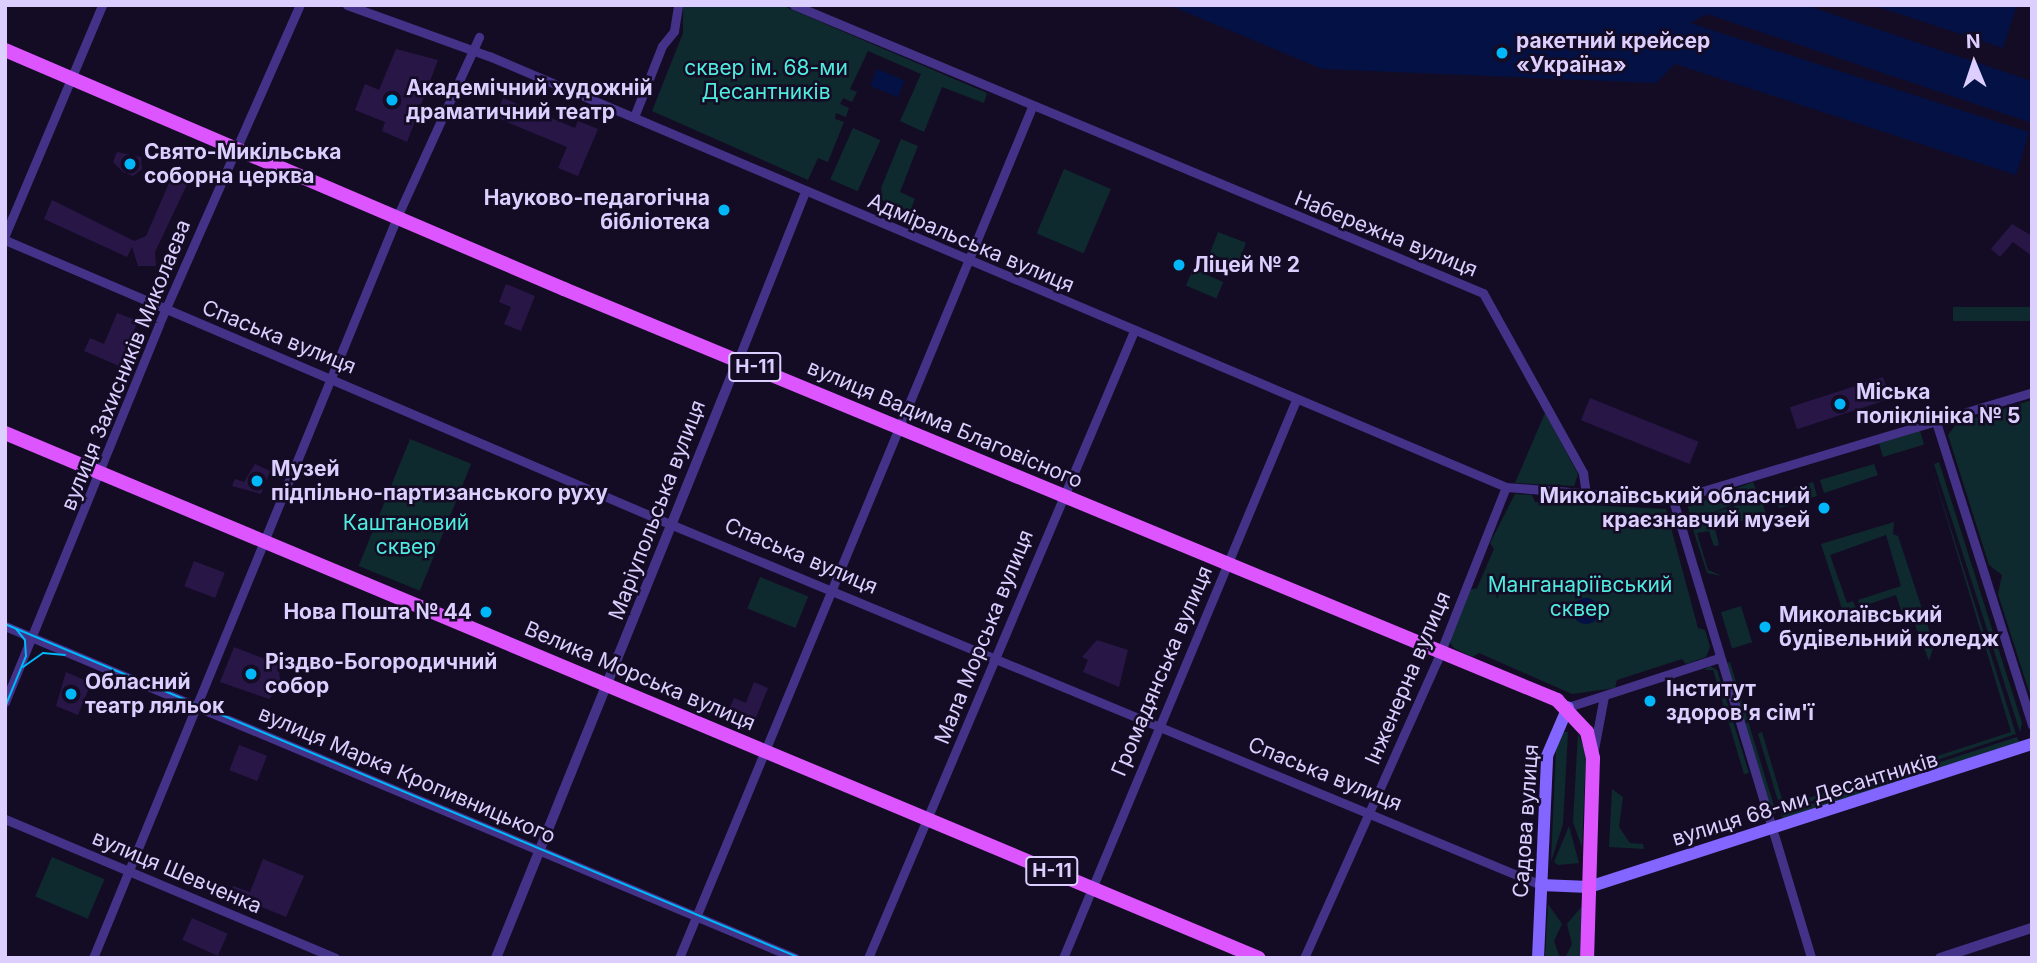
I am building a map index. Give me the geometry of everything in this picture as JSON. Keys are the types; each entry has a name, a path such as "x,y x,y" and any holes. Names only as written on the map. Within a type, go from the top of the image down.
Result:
{"main road":[{"name":"вулиця Вадима Благовісного","path":"5,50 900,429 1225,565 1439,650 1568,707"},
{"name":"Велика Морська вулиця","path":"5,433 1259,958"},
{"path":"1568,707 1587,732 1593,758 1587,958"},
{"name":"Садова вулиця","path":"1538,958 1547,756 1568,707"},
{"name":"вулиця 68-ми Десантників","path":"1589,887 1772,831 2032,744"},
{"name":"Спаська вулиця","path":"1541,885 1589,887"}],"street":[{"path":"5,237 102,5"},
{"name":"вулиця Захисників Миколаєва","path":"5,702 164,310 238,150 300,5"},
{"name":"Адміральська вулиця","path":"347,5 471,51 634,117 805,192 1506,487 1586,494"},
{"path":"634,117 662,46 674,30 678,5"},
{"name":"Набережна вулиця","path":"794,5 1032,107 1483,293 1583,473 1586,494"},
{"path":"93,958 126,870 267,543 330,379 397,217 479,37"},
{"path":"679,958 767,752 1032,107"},
{"name":"Маріупольська вулиця","path":"496,958 609,686 670,524 805,192"},
{"name":"Спаська вулиця","path":"5,237 164,310 670,524 1541,885"},
{"name":"Мала Морська вулиця","path":"868,958 930,820 992,657 1134,331"},
{"path":"1586,494 1673,500 2032,392"},
{"name":"Громадянська вулиця","path":"1063,958 1157,726 1296,400"},
{"path":"1936,422 2032,725"},
{"name":"Інженерна вулиця","path":"1304,958 1439,650 1506,487"},
{"path":"1673,500 1811,958"},
{"name":"вулиця Марка Кропивницького","path":"5,626 795,958"},
{"path":"1568,707 1719,657"},
{"path":"1593,758 1604,696"},
{"name":"вулиця Шевченка","path":"5,819 335,958"},
{"path":"1940,958 2032,928"}],"green space":[{"name":"сквер ім. 68-ми Десантників","path":"683,5 781,5 987,93 984,103 942,87 924,132 900,121 921,74 868,51 850,89 857,92 852,102 843,98 840,104 849,108 846,117 836,113 835,119 844,122 828,162 818,158 808,180 652,111 683,33"},
{"path":"853,128 880,140 858,191 830,179"},
{"path":"901,139 918,146 900,192 915,199 910,211 877,198"},
{"path":"1064,169 1111,189 1084,253 1037,233"},
{"path":"1218,232 1246,243 1238,264 1210,253"},
{"path":"1193,269 1223,282 1216,298 1186,286"},
{"path":"1953,307 2032,307 2032,321 1953,321"},
{"path":"2032,400 2032,701 1998,594 2002,575 1989,565 1948,435 1956,424"},
{"path":"1545,413 1578,474 1574,486 1515,483"},
{"path":"1920,431 1924,444 1883,457 1879,444"},
{"name":"Каштановий сквер","path":"410,439 471,464 420,591 359,566"},
{"path":"1939,462 2022,723 2020,732 1934,464"},
{"path":"1930,463 2016,734 1781,811 1758,734 1762,732 1784,806 2011,732"},
{"path":"1874,464 1878,475 1824,493 1820,480"},
{"path":"1753,482 1758,495 1693,520 1688,507"},
{"path":"1813,482 1817,496 1780,508 1767,497"},
{"name":"Манганаріївський сквер","path":"1515,494 1532,495 1535,502 1666,509 1698,628 1705,630 1710,647 1706,657 1686,664 1682,659 1617,680 1615,688 1572,694 1479,653 1472,657 1454,648 1448,640 1469,590 1477,588 1494,549 1490,543"},
{"path":"1761,498 1766,514 1715,529 1719,545 1714,546 1709,531 1697,533 1708,570 1722,576 1707,573 1690,520"},
{"path":"1894,522 1893,534 1898,536 1934,645 1929,661 1910,612 1901,610 1896,595 1860,607 1858,600 1901,586 1886,535 1830,555 1847,603 1853,601 1856,608 1843,612 1821,544"},
{"path":"760,577 808,596 795,628 747,609"},
{"path":"1741,606 1752,642 1732,648 1721,612"},
{"path":"1730,662 1776,813 1772,814 1726,663"},
{"path":"1710,666 1717,670 1749,773 1744,774 1713,670 1704,670"},
{"path":"1562,732 1568,732 1563,824 1551,862 1556,749"},
{"path":"1578,733 1586,754 1582,848 1573,822"},
{"path":"2017,737 2019,742 1784,821 1781,814"},
{"path":"1612,789 1623,797 1619,827 1630,843 1643,844 1644,849 1609,847"},
{"path":"1569,826 1579,863 1558,865 1554,862"},
{"path":"52,857 104,879 88,919 35,897"},
{"path":"1548,904 1562,924 1554,941 1560,958 1545,958"},
{"path":"1582,906 1580,958 1565,958 1572,944 1567,924"}],"shaded area":[{"path":"1169,5 1805,5 2032,81 2032,123 1707,14 1690,23 2029,132 2016,175 1675,64 1656,83 1322,69"},
{"path":"1872,5 2017,5 2003,48"},
{"path":"877,69 905,81 898,97 870,86"},
{"path":"1586,598 1595,602 1599,611 1595,620 1586,624 1577,620 1573,611 1577,602"}],"building":[{"name":"Академічний художній драматичний театр","path":"396,49 438,60 407,142 382,131 385,122 355,110 365,84 379,90"},
{"path":"503,98 575,128 578,121 598,129 578,176 558,168 567,147 495,117"},
{"name":"Свято-Микільська соборна церква","path":"117,152 141,157 142,169 133,176 123,172 113,162"},
{"path":"176,167 192,174 155,252 156,266 138,266 132,247 127,257 44,219 52,200 134,241 146,236"},
{"path":"2012,224 2032,236 2032,256 2013,242 2000,257 1991,249"},
{"path":"506,284 535,296 521,331 504,324 511,307 499,302"},
{"path":"117,313 138,321 119,366 84,351 90,338 104,344"},
{"name":"Міська поліклініка № 5","path":"1883,377 1890,399 1797,429 1790,407"},
{"path":"1590,398 1698,442 1689,464 1581,420"},
{"name":"Музей підпільно-партизанського руху","path":"255,464 270,471 261,494 232,486 235,479 244,482"},
{"path":"194,561 225,573 215,598 184,586"},
{"path":"1097,640 1128,650 1119,687 1083,672 1088,660 1082,657"},
{"name":"Різдво-Богородичний собор","path":"234,647 278,664 281,686 269,699 220,682"},
{"name":"Обласний театр ляльок","path":"66,672 91,683 78,715 56,706"},
{"path":"754,682 768,688 753,725 727,714 734,698 746,703"},
{"path":"239,745 267,756 257,781 229,770"},
{"path":"263,859 304,876 286,917 230,894 233,886 250,892"},
{"path":"192,918 228,934 218,956 182,940"}],"tram line":[{"path":"5,624 800,958"},
{"path":"5,707 26,656 25,640 16,629"},
{"path":"23,667 43,653 65,655"}],"place":[{"name":"ракетний крейсер «Україна»","path":"1502,53"},
{"name":"Академічний художній драматичний театр","path":"392,100"},
{"name":"Свято-Микільська соборна церква","path":"130,164"},
{"name":"Науково-педагогічна бібліотека","path":"724,210"},
{"name":"Ліцей № 2","path":"1179,265"},
{"name":"Міська поліклініка № 5","path":"1840,404"},
{"name":"Музей підпільно-партизанського руху","path":"257,481"},
{"name":"Миколаївський обласний краєзнавчий музей","path":"1824,508"},
{"name":"Нова Пошта № 44","path":"486,612"},
{"name":"Миколаївський будівельний коледж","path":"1765,627"},
{"name":"Різдво-Богородичний собор","path":"251,674"},
{"name":"Обласний театр ляльок","path":"71,694"},
{"name":"Інститут здоров'я сім'ї","path":"1650,701"}]}
